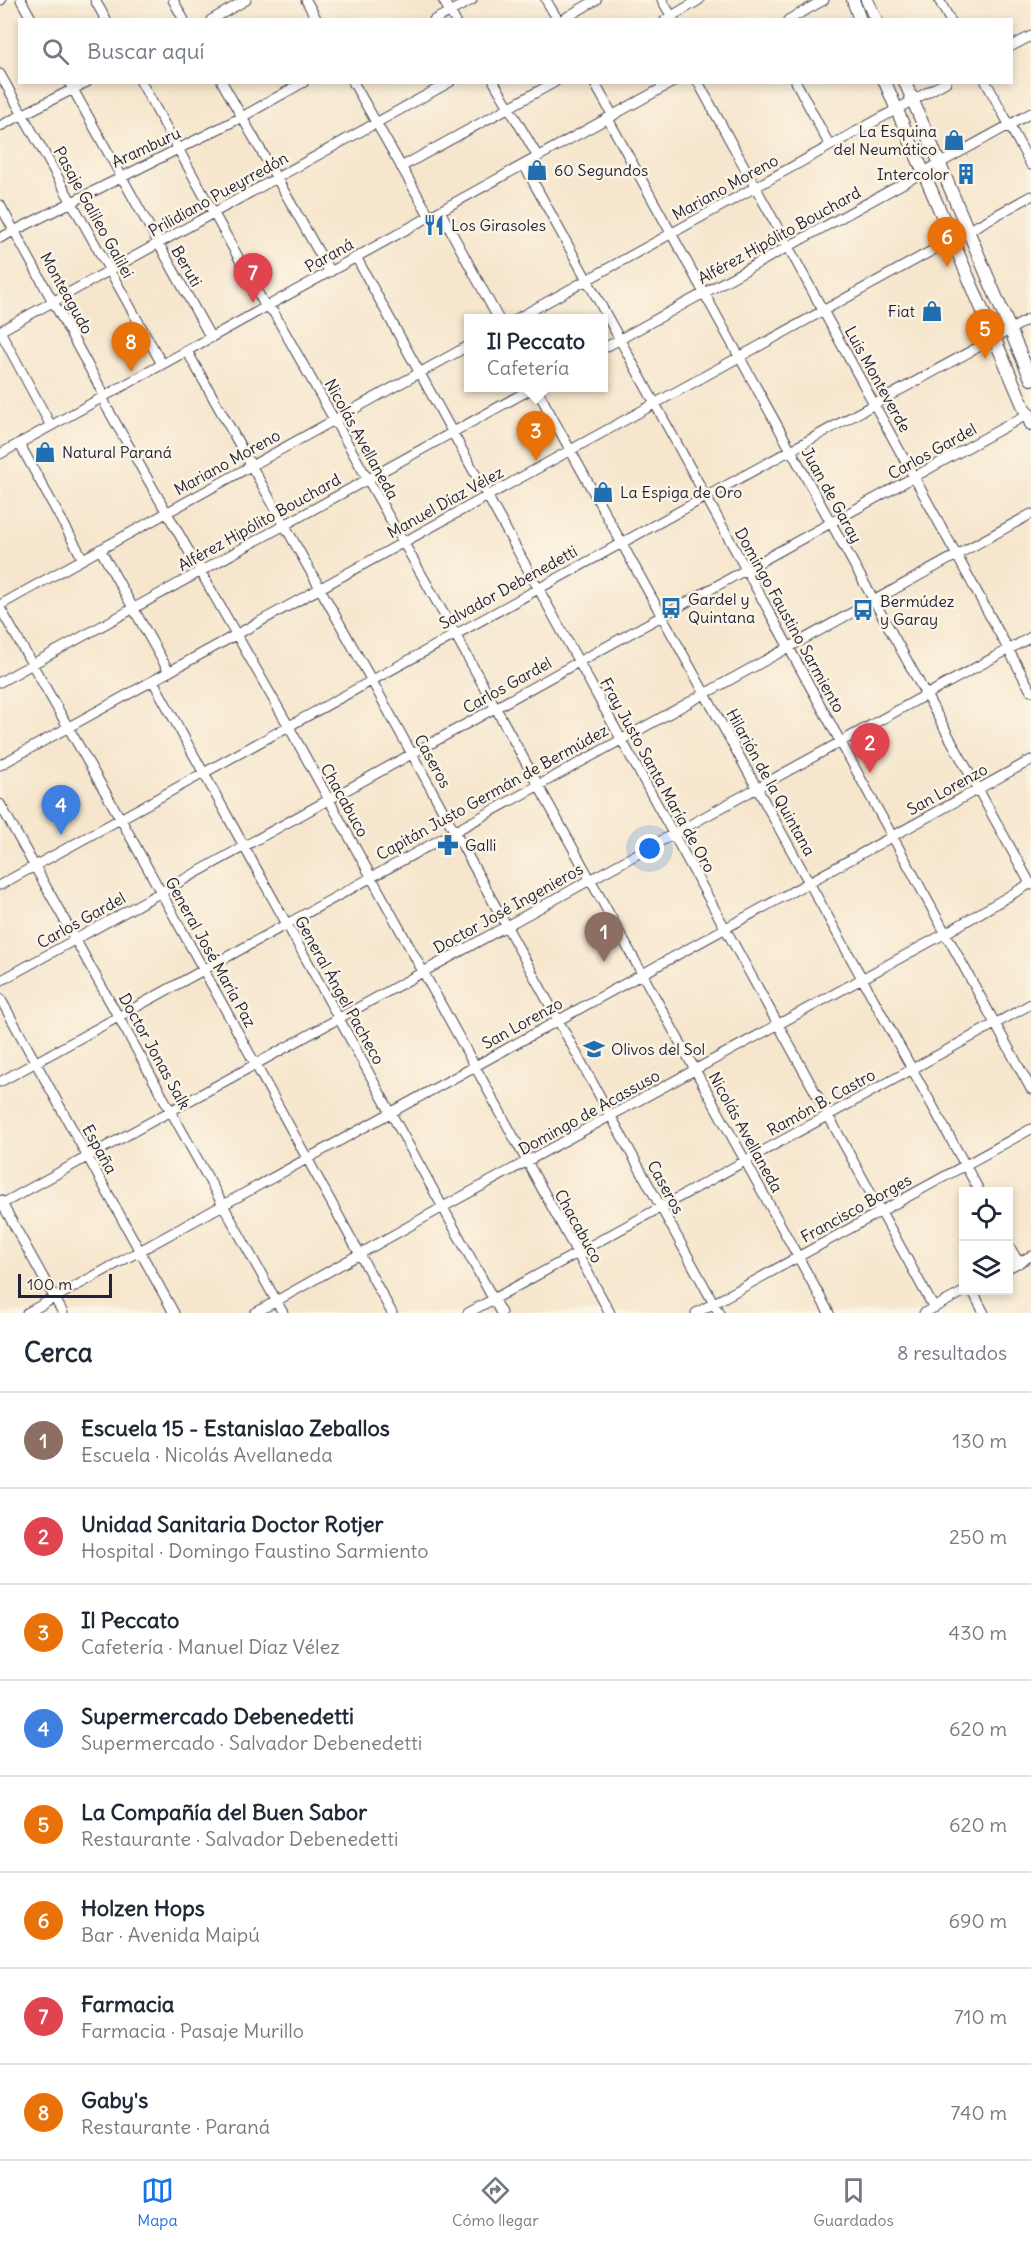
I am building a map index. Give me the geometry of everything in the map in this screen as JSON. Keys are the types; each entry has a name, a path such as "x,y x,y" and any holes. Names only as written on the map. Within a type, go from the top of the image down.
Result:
{"main road":[{"path":"853,0 859,18"},
{"path":"867,0 875,18"},
{"path":"886,84 1030,417"},
{"path":"906,84 1031,379"}],"street":[{"path":"21,0 31,18"},
{"path":"95,0 105,18"},
{"path":"173,0 183,18"},
{"path":"214,18 246,0"},
{"path":"306,0 316,18"},
{"path":"443,0 453,16 472,0"},
{"path":"546,0 559,18"},
{"path":"564,18 596,0"},
{"path":"663,0 670,18 699,0"},
{"path":"792,18 824,0"},
{"path":"939,0 949,18"},
{"path":"1013,45 1031,36"},
{"name":"Pasaje Galileo Galilei","path":"0,74 162,364"},
{"name":"Nicolás Avellaneda","path":"142,84 213,214 267,307 274,313 455,634 494,709 829,1313"},
{"path":"223,84 330,272"},
{"name":"Aramburu","path":"0,238 119,176 242,117 300,84"},
{"path":"354,84 430,217"},
{"name":"Prilidiano Pueyrredón","path":"0,331 446,84"},
{"path":"495,84 538,157"},
{"path":"401,166 552,84"},
{"name":"Juan de Garay","path":"595,84 703,293 1031,884"},
{"name":"Paraná","path":"0,454 669,84"},
{"name":"Luis Monteverde","path":"699,84 1031,691"},
{"path":"797,84 830,146"},
{"name":"Mariano Moreno","path":"525,314 942,84"},
{"path":"987,84 1031,165"},
{"path":"0,126 71,86"},
{"name":"Beruti","path":"71,86 211,338"},
{"name":"Alférez Hipólito Bouchard","path":"608,345 1031,113"},
{"name":"Domingo Faustino Sarmiento","path":"524,165 606,314"},
{"name":"Manuel Díaz Vélez","path":"0,765 1031,196"},
{"name":"Monteagudo","path":"0,205 55,301 103,397"},
{"path":"440,211 496,314"},
{"name":"Fray Justo Santa María de Oro","path":"356,257 934,1308"},
{"name":"Domingo Faustino Sarmiento","path":"608,318 1031,1089"},
{"name":"Salvador Debenedetti","path":"0,885 872,402 1031,318"},
{"path":"0,331 51,426"},
{"name":"Mariano Moreno","path":"0,606 464,348"},
{"name":"Caseros","path":"187,351 454,830 719,1313"},
{"name":"Alférez Hipólito Bouchard","path":"0,682 525,392"},
{"name":"Hilarión de la Quintana","path":"537,392 706,693 978,1187"},
{"name":"Chacabuco","path":"103,397 166,513 288,725 610,1313"},
{"name":"Carlos Gardel","path":"0,981 328,800 413,756 915,477 1030,417"},
{"path":"19,443 83,559"},
{"name":"Capitán Justo Germán de Bermúdez","path":"0,1082 1031,514"},
{"path":"100,549 169,672"},
{"name":"General José María Paz","path":"0,606 67,729 161,892 392,1313"},
{"name":"Doctor José Ingenieros","path":"1,1203 1031,638"},
{"name":"General Ángel Pacheco","path":"153,681 501,1313"},
{"name":"San Lorenzo","path":"27,1313 1031,760"},
{"name":"Doctor Jonas Salk","path":"0,804 283,1313"},
{"name":"Domingo de Acassuso","path":"255,1313 443,1207 695,1071 1031,884"},
{"name":"España","path":"0,998 174,1313"},
{"name":"Ramón B. Castro","path":"468,1313 1031,1004"},
{"name":"Francisco Borges","path":"696,1313 1031,1129"},
{"path":"1,1203 63,1313"},
{"path":"1013,1253 1019,1263"},
{"path":"1013,1266 1031,1256"},
{"path":"924,1313 959,1294"},
{"path":"975,1295 984,1313"}],"place":[{"name":"La Esquina del Neumático","path":"954,140"},
{"name":"60 Segundos","path":"537,170"},
{"name":"Intercolor","path":"966,174"},
{"name":"Los Girasoles","path":"434,225"},
{"name":"Holzen Hops","path":"947,267"},
{"name":"Farmacia","path":"253,303"},
{"name":"Fiat","path":"932,311"},
{"name":"La Compañía del Buen Sabor","path":"985,359"},
{"name":"Gaby's","path":"131,372"},
{"name":"Natural Paraná","path":"45,452"},
{"name":"Il Peccato","path":"536,461"},
{"name":"La Espiga de Oro","path":"603,492"},
{"name":"Gardel y Quintana","path":"671,608"},
{"name":"Bermúdez y Garay","path":"863,610"},
{"name":"Unidad Sanitaria Doctor Rotjer","path":"870,773"},
{"name":"Supermercado Debenedetti","path":"61,835"},
{"name":"Galli","path":"448,845"},
{"name":"Escuela 15 - Estanislao Zeballos","path":"604,962"},
{"name":"Olivos del Sol","path":"594,1049"}]}
